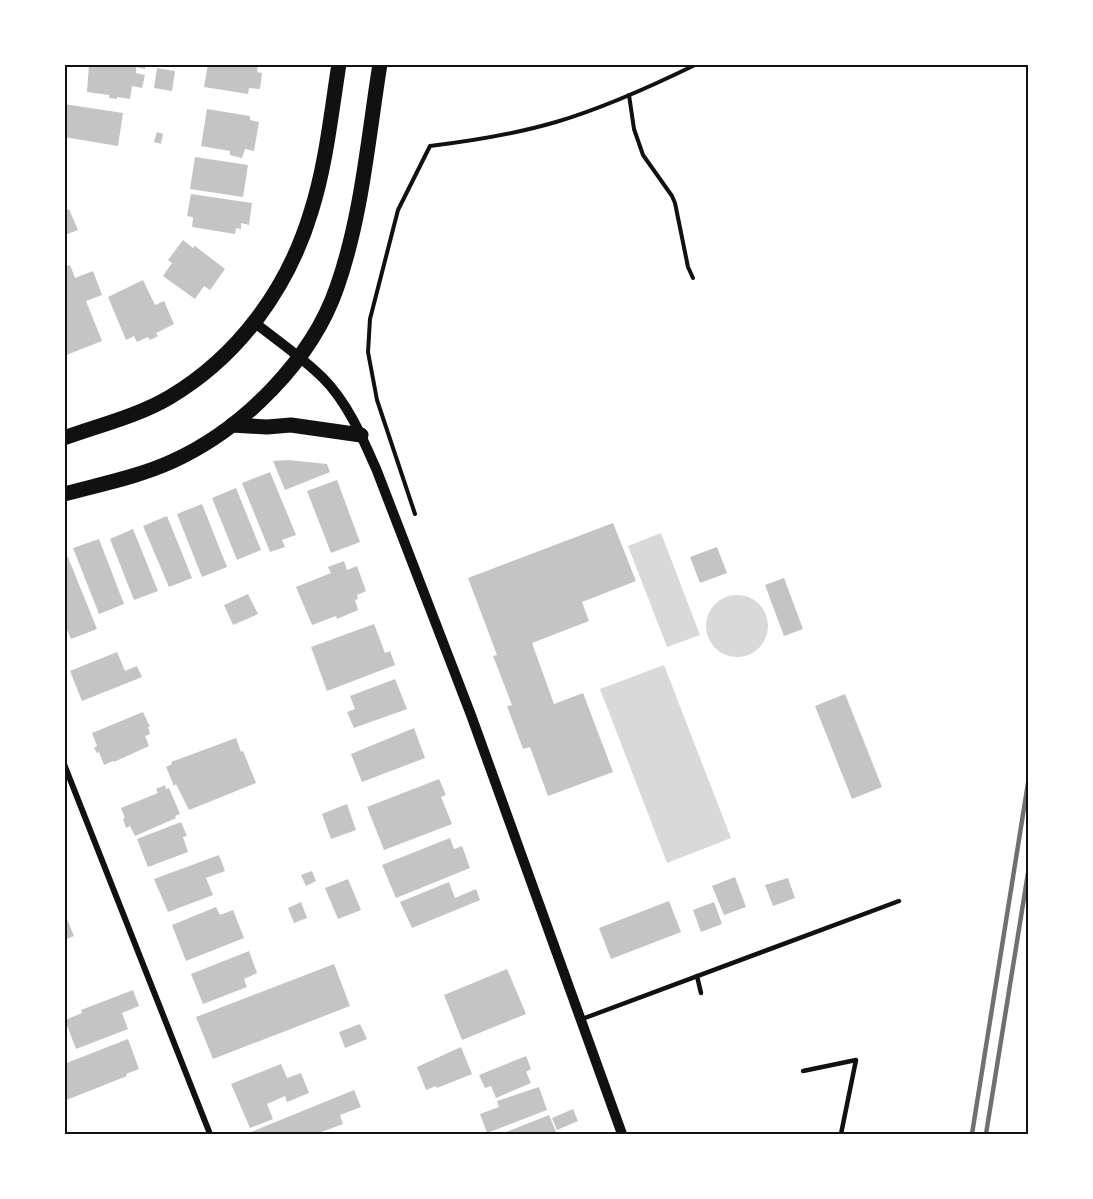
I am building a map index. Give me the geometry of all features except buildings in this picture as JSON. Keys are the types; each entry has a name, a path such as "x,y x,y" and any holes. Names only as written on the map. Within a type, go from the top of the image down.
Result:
{"main road":[{"path":"64,438 134,414 171,396 206,371 255,323 294,260 312,211 320,179 339,64"},
{"path":"64,494 155,469 194,450 232,425 270,391 299,357 337,289 351,240 380,64"},
{"path":"232,425 267,427 291,425 361,435"}],"street":[{"path":"255,323 325,380 334,390 361,435 471,715 579,1020 622,1134"},
{"path":"64,764 210,1134"}],"lane":[{"path":"579,1020 899,901"},
{"path":"697,976 701,993"},
{"path":"803,1071 856,1060 841,1134"}],"path":[{"path":"399,530 417,522 377,400 368,352 370,319 398,210 430,146 476,140 556,122 629,95 697,64"},
{"path":"629,95 634,129 643,154 675,203 688,267 693,278"}],"shaded area":[{"path":"661,533 700,635 667,647 628,546"},
{"path":"737,595 759,604 768,626 759,648 737,657 715,648 706,626 715,604"},
{"path":"664,665 731,838 667,863 600,689"}],"railway":[{"path":"972,1134 1028,783"},
{"path":"986,1134 1028,873"}]}
